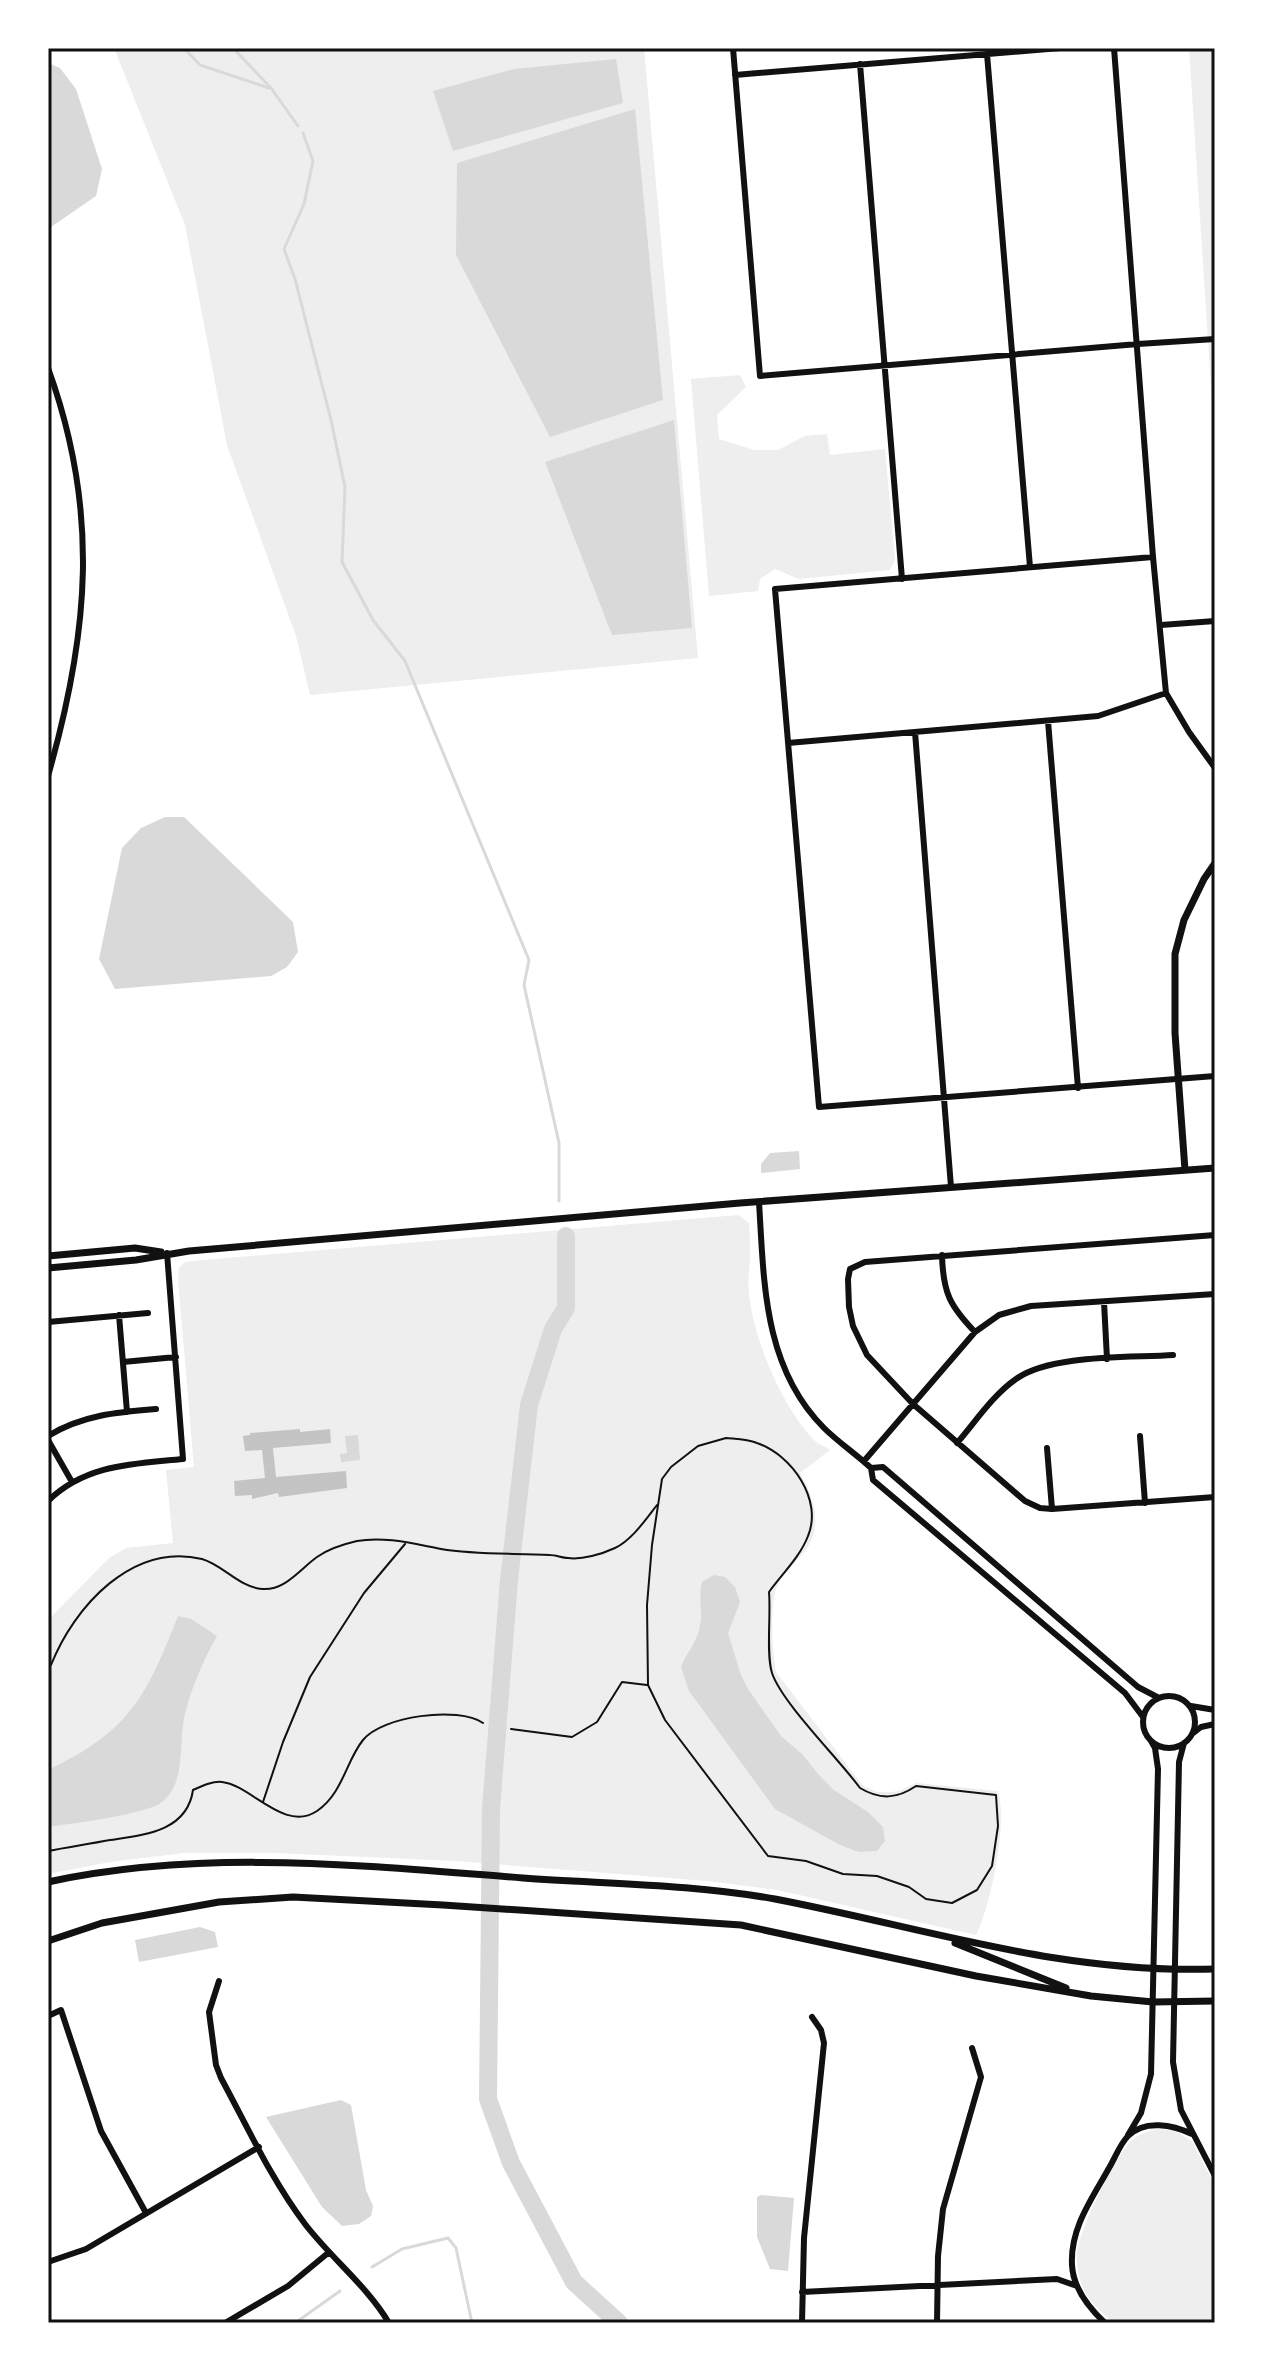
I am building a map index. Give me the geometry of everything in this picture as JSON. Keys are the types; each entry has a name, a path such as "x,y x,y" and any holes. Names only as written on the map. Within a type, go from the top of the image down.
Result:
{"street":[{"path":"733,48 760,376 1215,339"},
{"path":"735,75 1060,48"},
{"path":"1114,48 1166,693 1215,768"},
{"path":"987,54 1030,567"},
{"path":"860,64 902,579"},
{"path":"48,368 73,458 85,567 76,665 48,776"},
{"path":"1153,557 775,589 819,1107 1215,1076"},
{"path":"1161,625 1215,621"},
{"path":"788,743 1098,716 1166,693"},
{"path":"1048,721 1078,1088"},
{"path":"915,732 951,1187"},
{"path":"1185,1170 1173,987 1175,954 1184,920 1215,863"},
{"path":"48,1268 136,1260 167,1253 759,1202 1215,1168"},
{"path":"759,1202 765,1300 776,1348 810,1412 871,1468 872,1479 1125,1693 1143,1717"},
{"path":"1215,1235 865,1262 854,1266 848,1279 849,1307 858,1341 867,1355 913,1404 1025,1501 1040,1508 1052,1509 1215,1497"},
{"path":"48,1256 135,1248 167,1253"},
{"path":"48,1501 72,1482 92,1472 114,1466 183,1459 167,1253"},
{"path":"942,1255 944,1283 951,1305 975,1332"},
{"path":"864,1461 975,1332 990,1320 1017,1308 1215,1294"},
{"path":"1104,1302 1107,1359"},
{"path":"48,1322 148,1313"},
{"path":"119,1315 127,1412"},
{"path":"957,1443 995,1398 1019,1377 1049,1364 1173,1355"},
{"path":"123,1362 176,1357"},
{"path":"72,1482 48,1438 94,1417 156,1409"},
{"path":"1140,1436 1145,1503"},
{"path":"1047,1448 1052,1509"},
{"path":"871,1468 883,1467 1138,1687 1159,1698 1177,1697 1189,1706 1195,1718 1192,1734"},
{"path":"1105,2323 1095,2314 1077,2286 1072,2267 1072,2246 1080,2218 1141,2113 1151,2074 1158,1763 1145,1733 1143,1717 1147,1707 1159,1698"},
{"path":"1189,1706 1215,1710"},
{"path":"1215,1724 1201,1727 1192,1734 1184,1743 1179,1762 1174,2078 1181,2110 1215,2176"},
{"path":"1151,1741 1170,1748 1184,1743"},
{"path":"48,1882 130,1868 204,1861 247,1861 728,1892 774,1899 1045,1958 1155,1970 1215,1969"},
{"path":"48,1941 102,1923 219,1902 293,1897 741,1925 976,1976 1091,1996 1153,2002 1215,2001"},
{"path":"908,1928 1091,1996"},
{"path":"219,1981 209,2012 216,2065 298,2214 328,2253 378,2304 389,2323"},
{"path":"48,2016 61,2010 101,2131 146,2213"},
{"path":"802,2323 804,2238 824,2043 821,2030 812,2017"},
{"path":"937,2323 943,2209 981,2077 972,2048"},
{"path":"1128,2135 1153,2125 1172,2126 1192,2134"},
{"path":"48,2262 86,2249 259,2147"},
{"path":"225,2323 288,2286 328,2253"},
{"path":"1057,2279 1072,2267"},
{"path":"802,2292 1057,2279 1077,2286"}],"path":[{"path":"726,1438 758,1443 773,1451 795,1471 805,1487 813,1515 809,1535 800,1553 769,1592 769,1659 773,1676 860,1788 867,1792 886,1798 905,1794 916,1786 996,1795 998,1826 992,1866 985,1881 963,1899 952,1903 938,1902 926,1899 895,1881 877,1876 843,1874 806,1861 768,1856 665,1720 648,1685 647,1605 662,1479 671,1467 698,1446 726,1438"},
{"path":"48,1665 51,1665 86,1606 107,1583 125,1571 145,1564 176,1558 204,1560 248,1585 262,1589 282,1586 327,1551 358,1541 392,1540 453,1551 578,1559 618,1547 658,1503"},
{"path":"262,1804 310,1677 364,1593 406,1543"},
{"path":"511,1729 572,1737 597,1722 622,1682 648,1685"},
{"path":"48,1851 166,1828 185,1811 193,1790 208,1783 223,1782 262,1804 297,1816 308,1815 332,1796 349,1770 360,1743 375,1729 443,1713 465,1714 483,1723"}],"shaded area":[{"path":"114,48 644,48 698,658 310,695 296,636 227,445 185,225"},
{"path":"1189,48 1215,48 1215,448"},
{"path":"616,59 623,103 453,151 433,91 514,69"},
{"path":"48,63 60,68 76,89 102,169 96,196 48,229"},
{"path":"635,109 663,400 550,437 456,255 457,163"},
{"path":"740,375 746,387 717,415 719,439 754,450 778,450 805,436 827,434 830,455 885,449 895,560 890,570 799,579 775,569 760,579 758,591 709,596 691,379"},
{"path":"674,420 692,628 612,635 545,462"},
{"path":"165,817 184,817 293,922 298,952 287,967 271,976 115,989 99,959 122,848 141,828"},
{"path":"799,1151 800,1169 761,1173 761,1164 770,1153"},
{"path":"738,1215 749,1223 749,1291 758,1337 767,1362 802,1426 830,1450 800,1473 813,1501 814,1531 806,1550 784,1575 775,1592 772,1627 776,1672 863,1786 877,1792 899,1791 916,1783 998,1791 1001,1822 996,1863 976,1935 777,1890 707,1881 456,1861 276,1853 184,1853 48,1874 48,1620 109,1558 126,1548 173,1543 166,1470 194,1467 178,1280 179,1268 185,1262"},
{"path":"358,1435 360,1460 341,1462 340,1454 347,1453 345,1436"},
{"path":"714,1575 725,1577 735,1587 740,1602 728,1633 748,1689 781,1736 802,1754 819,1775 883,1827 885,1841 877,1851 859,1852 840,1845 775,1809 689,1691 681,1667 699,1631 702,1582"},
{"path":"178,1616 191,1619 217,1636 189,1700 183,1721 179,1772 170,1793 162,1802 141,1811 48,1827 48,1770 98,1741 132,1709 156,1669"},
{"path":"200,1927 215,1932 218,1947 139,1962 135,1940"},
{"path":"341,2100 351,2105 366,2190 373,2206 371,2216 359,2224 342,2226 322,2207 266,2117"},
{"path":"1158,2129 1175,2131 1192,2141 1215,2186 1215,2315 1207,2323 1114,2323 1089,2298 1079,2276 1079,2244 1107,2179 1130,2142 1143,2133"},
{"path":"757,2197 794,2198 788,2271 770,2269 757,2237"}],"building":[{"path":"300,1429 300,1432 330,1429 331,1443 273,1448 276,1477 346,1471 347,1488 279,1497 278,1493 252,1499 252,1495 235,1496 234,1481 265,1478 262,1450 245,1451 243,1436"}],"waterway":[{"path":"184,48 200,65 269,88"},
{"path":"233,48 271,88 298,126"},
{"path":"303,133 313,161 304,204 284,249 295,279 345,487 342,562 373,620 405,661 529,960 524,985 559,1143 559,1201"},
{"path":"566,1236 566,1308 553,1329 529,1405 509,1580 491,1809 488,2099 511,2163 574,2282 619,2323"},
{"path":"372,2267 402,2249 448,2238 456,2248 472,2323"},
{"path":"295,2323 340,2291"}]}
